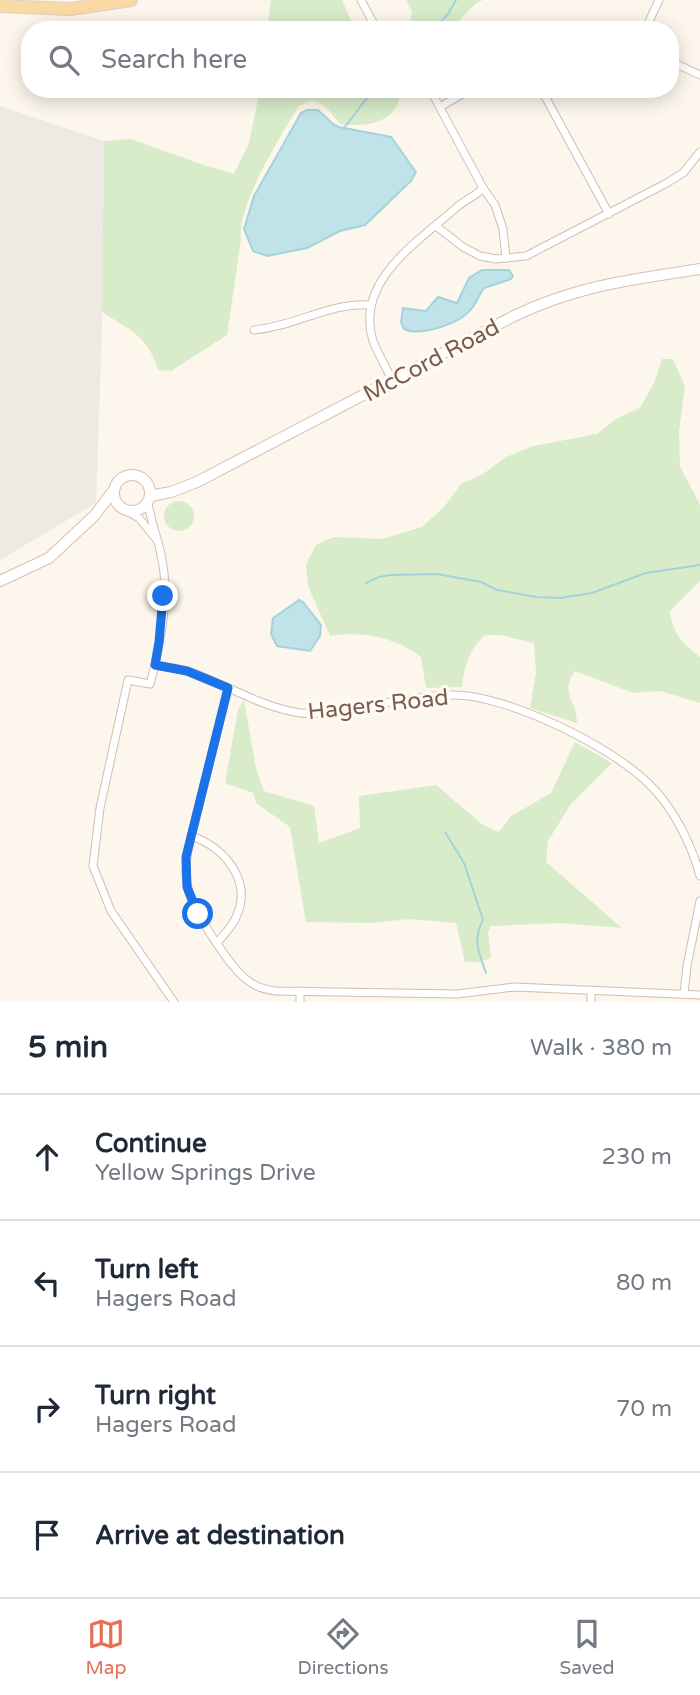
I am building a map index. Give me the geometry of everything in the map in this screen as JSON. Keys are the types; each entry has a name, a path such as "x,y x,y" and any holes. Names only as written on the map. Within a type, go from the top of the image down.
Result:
{"main road":[{"path":"0,6 71,9 131,0"}],"street":[{"path":"361,0 372,21"},
{"path":"649,21 659,0"},
{"path":"679,65 700,75"},
{"path":"435,98 483,188 495,205 500,218 506,258"},
{"path":"440,107 456,98"},
{"path":"546,98 610,214"},
{"path":"436,226 463,247 480,256 526,256 610,214 683,173 700,152"},
{"path":"392,380 373,341 371,305 378,286 388,271 436,226 483,188"},
{"name":"McCord Road","path":"95,515 123,509 137,510 149,498 197,482 552,299 608,283 700,269"},
{"path":"254,330 277,328 345,304 371,305"},
{"name":"McCord Road","path":"0,581 49,558 95,515 118,481 127,475 140,475 148,484 175,489"},
{"path":"148,484 149,517 163,567 159,642 150,684 128,680 100,808 93,866 111,911 174,1002"},
{"path":"113,491 115,501 123,509 139,517 156,540"},
{"name":"Hagers Road","path":"155,665 187,671 273,706 299,713 326,713 456,695 485,700 544,719 603,750 651,785 676,821 700,876"},
{"path":"228,688 191,836 186,865 187,887 195,908 240,974 249,982 270,990 300,991 470,993 508,987 700,995"},
{"path":"191,836 211,844 222,853 239,881 241,901 238,913 218,942"},
{"path":"684,994 684,980 700,901"},
{"path":"591,990 591,1002"},
{"path":"300,991 300,1002"},
{"path":"418,993 418,1002"}],"shaded area":[{"path":"0,106 104,141 102,328 96,503 0,560"}],"green space":[{"path":"271,0 342,0 351,21 268,21"},
{"path":"406,0 483,0 476,3 459,21 410,21 412,12"},
{"path":"258,98 399,98 389,116 360,125 340,124 317,102 311,101 298,107 261,172 246,209 227,335 171,371 158,370 143,341 102,312 104,141 131,139 234,174 249,143"},
{"path":"662,359 673,359 685,387 679,431 680,466 700,505 700,581 670,611 679,637 700,657 700,703 660,691 633,693 575,671 570,679 569,692 577,723 530,708 536,672 534,643 500,635 485,635 468,659 462,687 426,688 421,657 411,650 378,637 354,634 330,636 308,586 306,564 316,545 334,537 382,539 422,527 444,507 461,484 483,474 506,457 533,446 597,434 616,419 640,408 655,381"},
{"path":"179,501 185,502 193,510 193,522 185,530 179,531 173,530 165,522 164,516 165,510 173,502"},
{"path":"244,700 256,768 264,791 314,806 319,843 360,828 359,796 436,785 483,825 499,832 511,816 551,793 575,742 612,763 571,804 548,841 546,862 622,928 559,923 491,926 488,932 491,958 479,962 465,962 456,923 409,919 372,923 306,922 290,827 256,803 253,793 225,783 238,710"}],"water":[{"path":"318,110 339,127 391,137 416,172 411,181 365,225 340,231 307,248 267,256 253,251 244,229 254,196 301,113"},
{"path":"482,270 509,270 513,276 484,288 474,306 459,319 430,330 404,329 401,322 403,308 426,311 438,297 457,303 469,278"},
{"path":"299,600 321,625 320,636 310,651 277,646 271,634 273,618"}],"waterway":[{"path":"441,21 456,0"},
{"path":"344,128 367,98"},
{"path":"366,583 391,575 437,574 481,582 497,590 560,598 592,593 646,573 700,565"},
{"path":"445,832 464,863 483,920 477,940 486,973"}],"route":[{"path":"163,596 155,665 197,674 228,688 186,857 187,887 198,914"}]}
